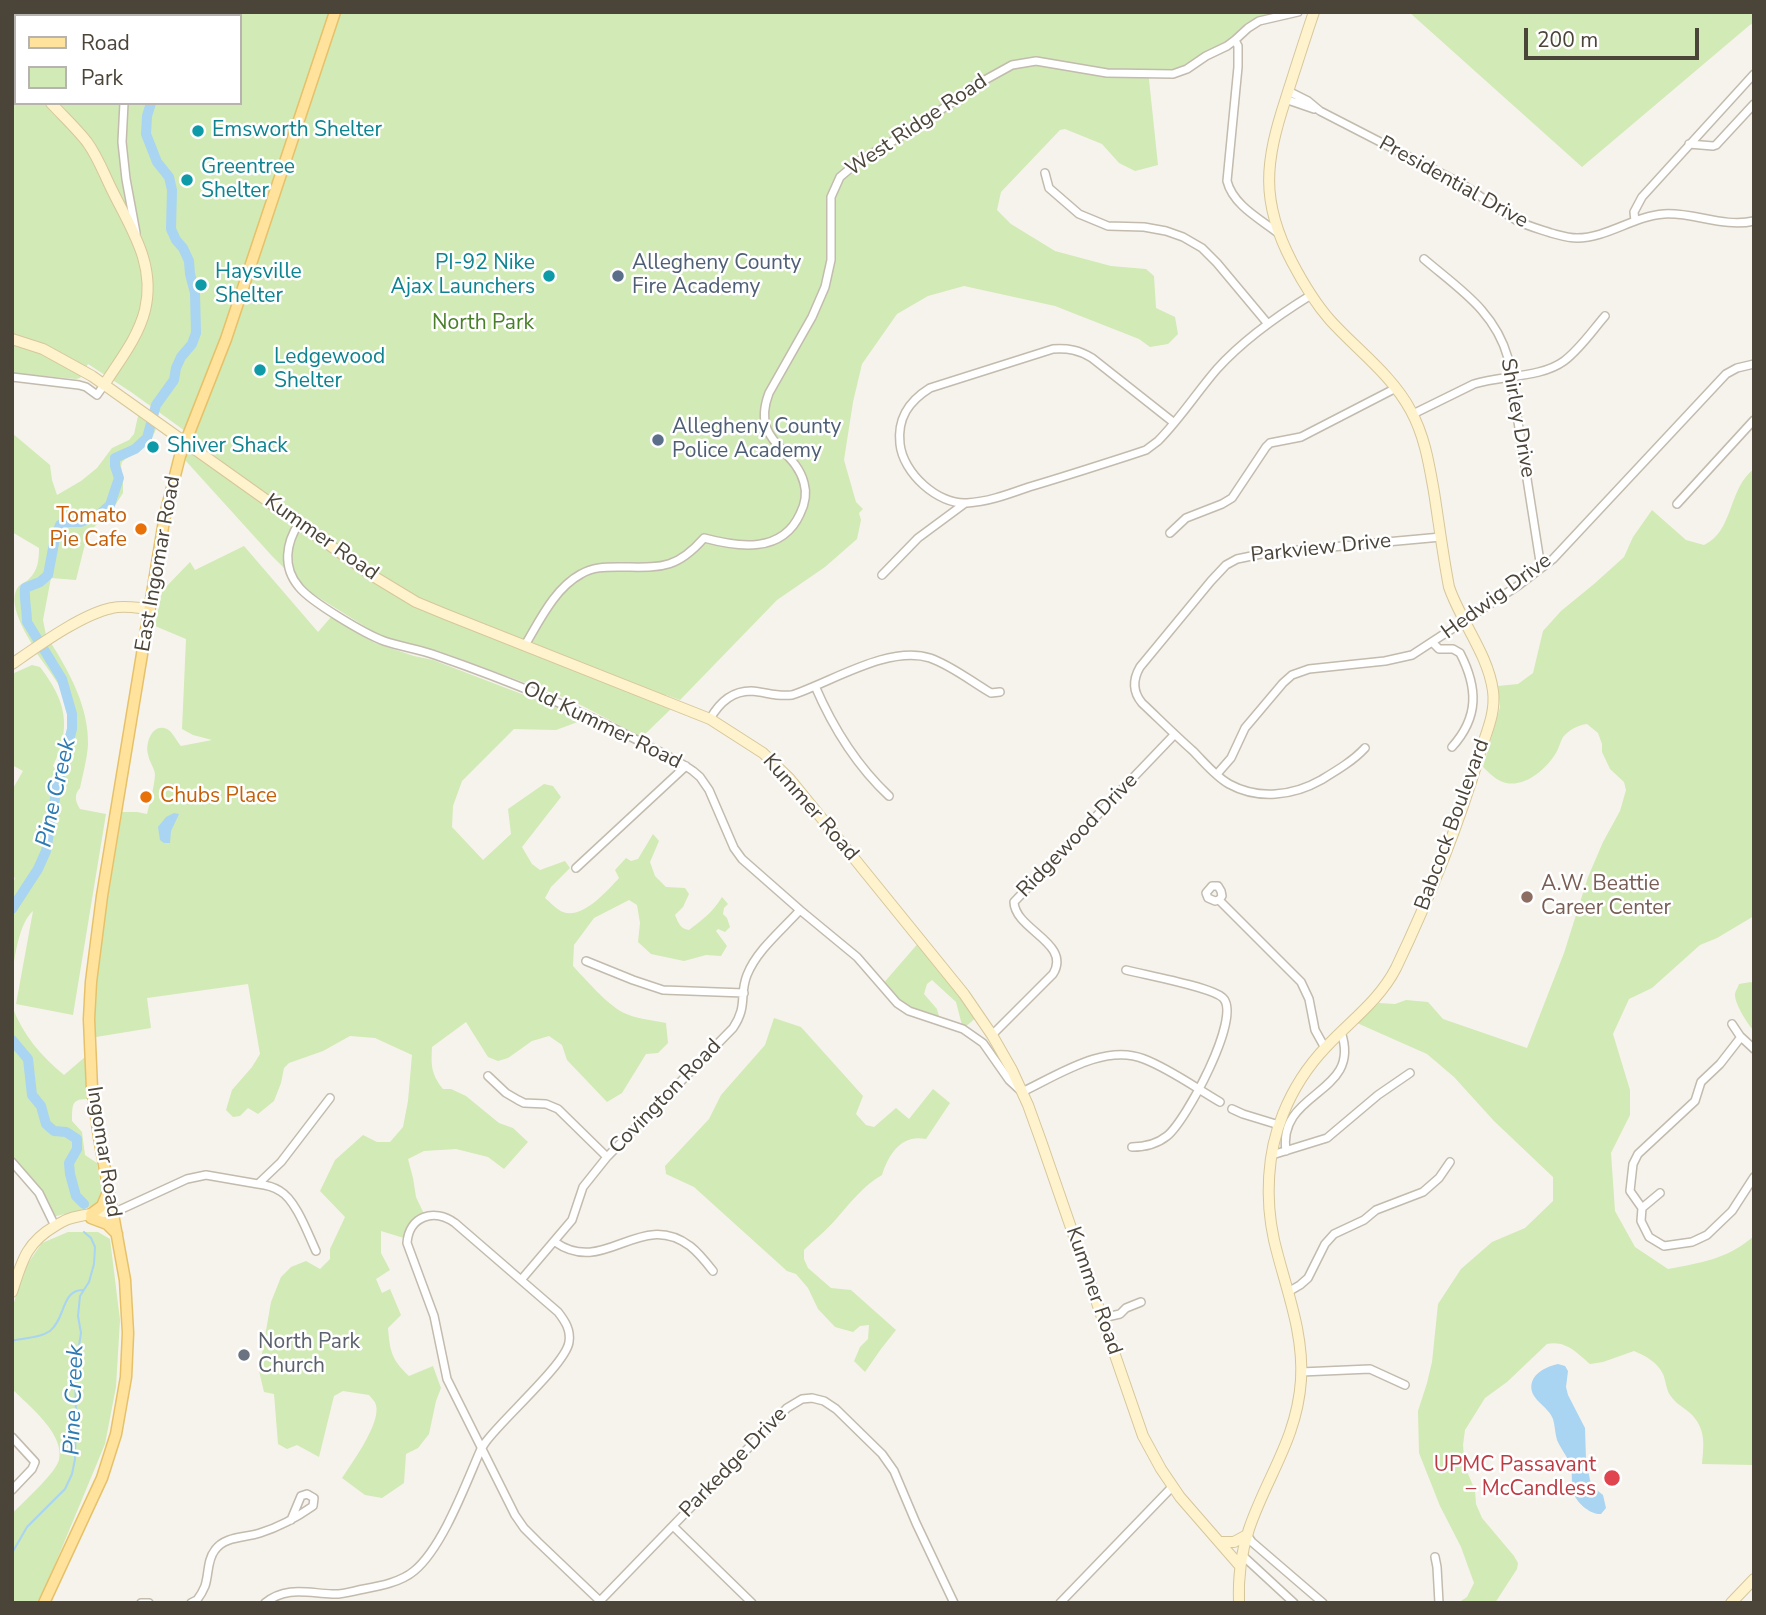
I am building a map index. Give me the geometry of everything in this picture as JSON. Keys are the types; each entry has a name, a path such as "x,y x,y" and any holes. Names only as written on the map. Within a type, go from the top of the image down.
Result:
{"main road":[{"path":"185,442 226,339 335,12"},
{"name":"East Ingomar Road","path":"136,687 169,495 185,442"},
{"name":"Ingomar Road","path":"44,1603 102,1478 122,1405 128,1322 125,1280 94,1109 89,1019 97,929 136,687"},
{"path":"108,1190 102,1206 91,1216 107,1224 117,1234"}],"street":[{"name":"West Ridge Road","path":"525,645 565,586 587,571 602,567 666,566 686,557 704,538 738,545 764,544 782,536 796,523 804,504 806,490 799,471 770,435 765,424 765,406 769,393 812,317 825,287 831,249 831,197 836,183 850,167 919,125 974,86 1012,65 1035,61 1107,73 1173,74 1187,69 1235,40 1259,21 1298,12"},
{"name":"Babcock Boulevard","path":"1239,1603 1241,1560 1247,1535 1293,1427 1301,1372 1300,1340 1271,1223 1269,1181 1279,1125 1300,1080 1325,1048 1377,997 1396,968 1464,805 1493,706 1491,682 1485,664 1449,587 1427,453 1413,414 1396,388 1329,319 1311,295 1278,233 1269,191 1273,142 1314,12"},
{"path":"1235,40 1238,47 1238,67 1226,175 1228,186 1240,203 1278,233"},
{"path":"1635,221 1634,212 1637,205 1754,74"},
{"name":"Presidential Drive","path":"1287,95 1459,183 1513,218 1562,236 1593,236 1651,216 1665,214 1725,222 1743,223 1754,220"},
{"path":"1689,144 1716,145 1754,104"},
{"path":"12,377 79,385 97,395 134,337 146,303 147,277 136,237 96,156 87,142 53,105"},
{"path":"124,105 122,142 136,237"},
{"path":"1045,173 1049,188 1079,214 1108,226 1166,231 1202,248 1217,262 1268,324"},
{"path":"109,184 126,179"},
{"name":"Shirley Drive","path":"1424,259 1489,317 1502,339 1508,358 1541,568"},
{"path":"1173,422 1092,358 1073,349 1053,349 940,384 921,393 907,408 899,429 901,449 911,471 921,483 940,496 964,504 991,499 1139,453 1158,441 1230,356 1268,324 1311,295"},
{"path":"1413,414 1474,384 1540,372 1559,364 1576,351 1605,316"},
{"name":"Kummer Road","path":"12,339 43,349 104,385 400,593 446,614 710,719 763,753 789,778 952,978 992,1035 1022,1092 1041,1141 1143,1436 1172,1486 1220,1542 1241,1560"},
{"name":"Hedwig Drive","path":"1217,774 1231,758 1245,728 1292,675 1309,669 1400,659 1412,656 1433,643 1553,559 1727,374 1754,364"},
{"path":"1170,533 1186,518 1232,498 1270,443 1309,434 1396,388"},
{"path":"1677,504 1754,420"},
{"path":"883,575 918,538 964,504"},
{"name":"Old Kummer Road","path":"299,523 290,539 288,562 297,586 314,601 377,639 433,654 551,699 686,766 700,777 709,790 737,854 858,957 891,998 902,1007 963,1029 983,1043 1009,1080 1022,1092"},
{"name":"Parkview Drive","path":"1365,748 1311,786 1293,792 1268,794 1250,791 1227,783 1138,699 1134,688 1135,677 1140,667 1226,565 1243,556 1441,537"},
{"path":"12,664 48,639 105,610 119,607 150,609"},
{"path":"1433,643 1439,649 1453,649 1460,653 1473,688 1474,705 1469,722 1452,747"},
{"path":"710,719 720,705 733,695 750,691 781,696 815,686 883,659 916,655 942,664 991,693 1000,692"},
{"path":"815,686 831,722 851,754 889,796"},
{"name":"Ridgewood Drive","path":"992,1035 1056,968 1055,952 1019,916 1014,905 1016,898 1174,734"},
{"path":"576,868 686,766"},
{"path":"1219,901 1300,982 1309,999 1315,1030 1325,1048"},
{"name":"Covington Road","path":"521,1280 572,1220 580,1192 607,1157 733,1028 742,1012 746,976 754,962 800,910"},
{"path":"586,961 663,990 744,993"},
{"path":"1126,970 1206,989 1221,996 1227,1003 1227,1016 1213,1062 1175,1129 1147,1146 1132,1147"},
{"path":"1732,1024 1754,1049"},
{"path":"1286,1151 1286,1133 1297,1110 1337,1075 1346,1053 1341,1032"},
{"path":"1741,1037 1720,1065 1701,1082 1695,1101 1638,1154 1633,1164 1630,1191 1642,1208 1641,1221 1649,1237 1664,1246 1692,1242 1707,1235 1732,1211 1754,1177"},
{"path":"1022,1092 1091,1060 1129,1055 1143,1058 1220,1102"},
{"path":"1272,1155 1327,1138 1378,1095 1410,1073"},
{"path":"488,1076 506,1093 524,1103 546,1104 558,1109 607,1157"},
{"path":"258,1184 281,1162 330,1098"},
{"path":"1232,1109 1279,1125"},
{"path":"12,1162 38,1193 55,1226"},
{"path":"1289,1292 1308,1278 1325,1244 1334,1234 1364,1220 1376,1210 1415,1197 1439,1178 1450,1162"},
{"path":"12,1292 30,1247 44,1232 62,1220 104,1212 113,1213 187,1179 206,1175 279,1189 288,1196 316,1251"},
{"path":"1642,1208 1660,1193"},
{"path":"265,1603 275,1595 290,1591 338,1599 394,1582 414,1572 432,1550 449,1521 481,1449 488,1438 564,1355 569,1343 569,1331 563,1319 455,1223 444,1216 429,1215 420,1218 412,1226 407,1247 434,1316 447,1379 481,1449 519,1523 601,1602"},
{"path":"555,1241 569,1250 587,1254 643,1236 663,1235 691,1247 713,1270"},
{"path":"1102,1318 1120,1314 1126,1308 1141,1303"},
{"path":"1301,1372 1370,1369 1405,1385"},
{"name":"Parkedge Drive","path":"601,1602 790,1405 812,1398 824,1401 836,1409 889,1463 954,1603"},
{"path":"12,1437 36,1462 12,1490"},
{"path":"1060,1603 1172,1486"},
{"path":"191,1603 197,1600 205,1586 214,1550 225,1540 258,1534 291,1520"},
{"path":"673,1525 752,1603"},
{"path":"1220,1542 1234,1542 1247,1535 1323,1603"},
{"path":"1435,1557 1439,1603"},
{"path":"1241,1560 1294,1603"},
{"path":"1731,1603 1754,1578"},
{"path":"141,1603 149,1603"}],"green space":[{"name":"North Park","path":"12,12 1275,12 1245,24 1230,40 1181,67 1148,70 1158,165 1135,171 1119,163 1102,144 1065,129 1060,130 1001,192 997,210 1011,224 1055,251 1111,266 1146,269 1154,276 1156,308 1175,317 1178,334 1168,344 1150,347 1139,339 1055,306 964,286 928,296 897,314 862,364 853,402 844,460 856,502 863,509 859,513 861,520 857,539 825,567 777,600 680,700 666,695 659,701 673,707 642,737 550,692 439,651 390,640 305,589 185,460 192,436 88,364 80,378 12,373"},
{"path":"1409,12 1754,12 1754,26 1751,24 1582,167"},
{"path":"138,416 156,429 153,437 146,446 122,462 123,493 110,513 87,536 76,580 51,578 43,620 46,635 32,644 18,615 14,599 19,586 34,572 39,548 12,532 12,433 50,465 57,495 97,468 112,448 129,440 134,434"},
{"path":"1754,469 1754,916 1700,945 1652,988 1629,999 1613,1034 1630,1090 1630,1115 1611,1153 1615,1211 1635,1247 1668,1269 1724,1255 1754,1236 1754,1465 1702,1464 1703,1443 1699,1424 1672,1398 1661,1370 1647,1357 1634,1351 1590,1364 1566,1346 1547,1344 1507,1382 1485,1398 1465,1430 1465,1467 1475,1490 1476,1504 1482,1518 1518,1563 1517,1569 1495,1603 1458,1603 1467,1597 1474,1583 1419,1453 1418,1411 1432,1362 1438,1304 1461,1269 1492,1242 1525,1228 1553,1201 1553,1177 1494,1121 1454,1077 1427,1054 1357,1023 1379,1003 1395,1004 1406,1000 1428,1002 1443,1019 1527,1048 1564,953 1588,877 1620,811 1626,790 1624,782 1610,769 1602,752 1598,733 1587,724 1565,734 1552,759 1541,771 1513,784 1499,781 1483,767 1500,707 1498,686 1518,684 1533,673 1543,631 1561,611 1624,557 1633,537 1652,510 1686,540 1704,545 1721,530 1739,487"},
{"path":"244,546 318,632 331,617 375,643 433,660 583,720 556,730 514,729 462,781 453,806 452,827 483,860 511,834 508,809 544,784 553,786 561,797 522,847 532,864 540,870 565,861 570,868 551,887 545,898 558,910 578,912 594,902 619,878 615,870 626,858 631,861 638,859 653,834 659,841 650,862 655,876 666,887 685,888 689,894 683,907 675,915 681,927 689,930 711,911 722,897 728,904 723,914 730,927 725,932 718,929 716,931 727,946 721,956 706,955 684,961 651,954 638,942 640,923 637,905 629,900 594,918 574,945 573,966 609,1003 632,1016 666,1023 668,1043 658,1053 646,1054 622,1093 607,1102 567,1060 562,1045 549,1036 532,1041 508,1058 498,1061 488,1057 466,1022 432,1047 433,1069 443,1089 451,1089 466,1096 499,1123 513,1128 528,1142 504,1169 488,1157 456,1149 424,1151 408,1159 416,1197 425,1216 420,1218 407,1239 381,1231 381,1253 390,1270 376,1279 382,1293 390,1289 401,1315 388,1328 391,1349 398,1365 409,1376 433,1366 441,1388 429,1434 418,1448 406,1454 404,1483 382,1498 365,1495 342,1478 365,1443 374,1422 376,1405 369,1395 343,1391 334,1396 319,1457 297,1445 287,1449 278,1444 274,1394 264,1392 259,1371 271,1302 281,1277 291,1267 306,1261 320,1269 330,1259 330,1249 345,1217 320,1191 335,1160 363,1135 377,1142 390,1142 403,1127 412,1055 375,1038 350,1036 323,1051 289,1063 284,1068 274,1101 258,1114 248,1108 240,1116 233,1117 226,1110 232,1090 260,1054 248,984 147,998 151,1028 90,1038 101,939 122,812 147,814 155,775 148,754 151,735 157,729 167,729 181,746 212,740 182,729 186,639 155,626 162,591 190,562 195,570"},
{"path":"51,643 71,679 85,718 87,750 76,796 77,803 80,809 106,814 73,1015 16,1004 33,911 21,932 12,975 12,886 15,878 12,876 12,790 23,771 12,765 12,674 32,665 40,667 56,691 61,703 64,726 63,738 53,766 57,770 69,743 71,726 63,692 36,652"},
{"path":"921,940 979,1015 963,1029 956,1002 932,980 927,984 924,994 937,1009 940,1020 909,1011 881,986"},
{"path":"1751,982 1754,985 1754,1031 1742,1014 1735,995 1739,984"},
{"path":"12,1006 33,1044 64,1075 85,1057 93,1099 75,1102 72,1121 82,1132 85,1155 97,1163 103,1198 72,1213 52,1217 42,1199 12,1162"},
{"path":"774,1018 801,1027 863,1096 856,1114 866,1125 874,1127 896,1108 909,1119 933,1089 950,1103 926,1139 903,1142 888,1159 882,1175 863,1189 804,1250 808,1268 831,1288 851,1290 896,1330 865,1372 854,1361 860,1347 868,1339 869,1325 860,1326 853,1332 835,1327 818,1309 808,1288 796,1274 787,1271 694,1187 666,1174 665,1166 709,1119 721,1095 765,1045"},
{"path":"68,1232 98,1232 110,1239 120,1320 116,1387 105,1444 51,1574 37,1603 12,1603 12,1514 52,1473 59,1460 59,1450 57,1440 44,1421 12,1389 12,1310 26,1266 42,1243"}],"water":[{"path":"179,814 171,831 170,843 164,843 160,840 158,827 166,817"},
{"path":"1558,1364 1565,1366 1568,1371 1568,1395 1585,1428 1590,1480 1593,1487 1603,1495 1606,1508 1601,1514 1588,1510 1575,1496 1570,1464 1557,1440 1551,1414 1535,1398 1531,1388 1539,1372"}],"waterway":[{"name":"Pine Creek","path":"12,909 38,869 46,851 57,786 72,729 72,714 62,679 27,622 25,588 40,582 48,575 60,525 81,522 100,514 110,505 119,478 115,458 135,449 147,438 156,405 174,380 181,357 192,344 196,333 195,293 189,261 171,229 172,190 169,177 157,162 146,134 150,105"},
{"name":"Pine Creek","path":"12,1040 28,1059 32,1095 41,1106 46,1124 54,1131 66,1132 77,1139 77,1149 69,1163 70,1174 76,1196 84,1204"},
{"name":"Pine Creek","path":"12,1553 27,1527 65,1489 72,1474 75,1459 75,1372 81,1333 78,1316 80,1296 89,1282 95,1247 84,1232"},
{"path":"12,1341 36,1337 50,1331 71,1295 83,1290"}],"place":[{"name":"Emsworth Shelter","path":"198,131"},
{"name":"Greentree Shelter","path":"187,180"},
{"name":"PI-92 Nike Ajax Launchers","path":"549,276"},
{"name":"Allegheny County Fire Academy","path":"618,276"},
{"name":"Haysville Shelter","path":"201,285"},
{"name":"Ledgewood Shelter","path":"260,370"},
{"name":"Allegheny County Police Academy","path":"658,440"},
{"name":"Shiver Shack","path":"153,447"},
{"name":"Tomato Pie Cafe","path":"141,529"},
{"name":"Chubs Place","path":"146,797"},
{"name":"A.W. Beattie Career Center","path":"1527,897"},
{"name":"North Park Church","path":"244,1355"},
{"name":"UPMC Passavant – McCandless","path":"1612,1478"}]}
